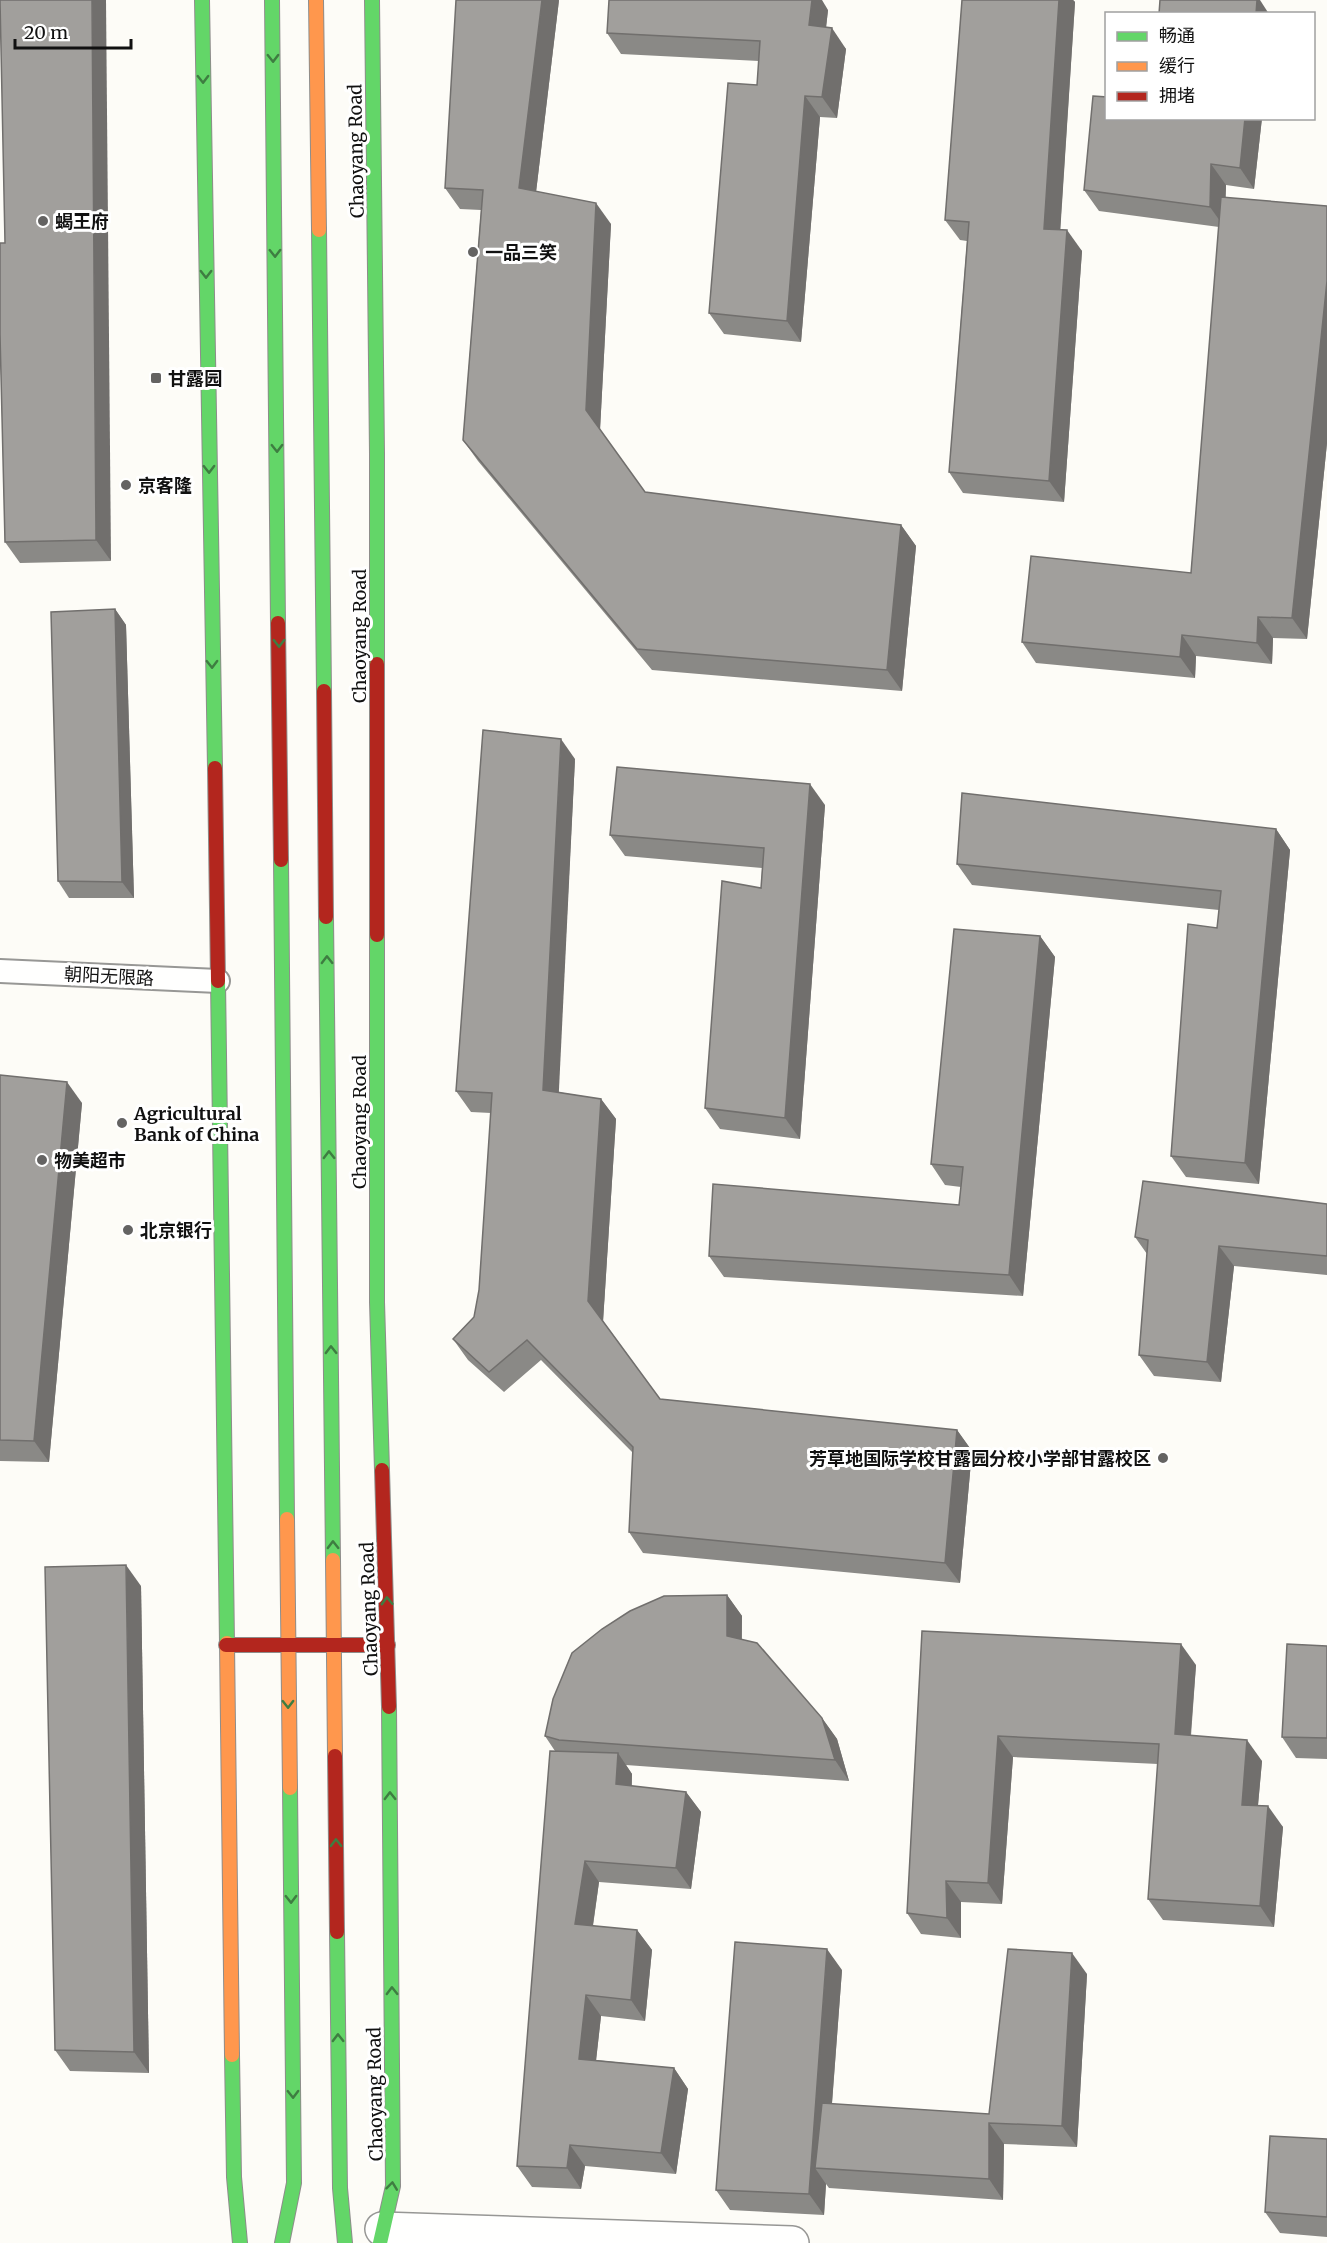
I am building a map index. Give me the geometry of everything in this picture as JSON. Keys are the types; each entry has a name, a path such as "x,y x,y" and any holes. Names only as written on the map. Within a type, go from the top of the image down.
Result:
{"main road":[{"path":"202,0 234,2177 240,2243"},
{"path":"272,0 294,2183 282,2243"},
{"name":"Chaoyang Road","path":"316,0 340,2188 345,2243"},
{"name":"Chaoyang Road","path":"372,0 377,441 377,1302 388,1645 393,2186 381,2236"},
{"path":"226,1645 388,1645"}],"street":[{"path":"381,2236 792,2243"}],"lane":[{"name":"朝阳无限路","path":"0,971 218,981"}],"building":[{"path":"0,0 92,0 96,540 5,542 0,334 0,243 5,243"},
{"path":"456,0 542,0 519,188 596,203 586,410 645,492 901,525 887,670 637,649 463,440 483,190 445,188"},
{"path":"609,0 812,0 809,25 832,28 822,97 805,96 787,321 709,313 728,83 757,85 760,41 607,33"},
{"path":"962,0 1059,0 1044,229 1067,230 1049,481 949,472 969,222 945,220"},
{"path":"1160,0 1257,0 1256,12 1159,12"},
{"path":"1093,96 1105,97 1105,120 1245,120 1240,168 1211,164 1210,207 1084,190"},
{"path":"1221,197 1327,206 1327,281 1292,618 1258,617 1257,643 1182,635 1180,657 1022,642 1031,556 1191,573"},
{"path":"115,609 122,882 58,881 51,612"},
{"path":"483,730 561,739 543,1090 601,1099 588,1301 660,1399 957,1430 945,1563 629,1532 633,1447 527,1340 489,1372 453,1339 474,1317 479,1290 492,1093 456,1091"},
{"path":"617,767 810,784 785,1118 705,1108 722,881 761,888 764,848 610,835"},
{"path":"962,793 1276,829 1245,1163 1171,1156 1188,924 1217,928 1221,891 957,864"},
{"path":"954,929 1040,936 1009,1275 709,1256 713,1184 959,1205 963,1167 931,1164"},
{"path":"0,1075 67,1082 34,1441 0,1440"},
{"path":"1143,1181 1327,1204 1327,1256 1219,1246 1207,1362 1139,1355 1148,1240 1135,1237"},
{"path":"126,1565 134,2052 55,2050 45,1567"},
{"path":"727,1595 727,1636 757,1643 822,1718 835,1760 559,1740 545,1736 553,1699 572,1653 602,1629 630,1611 664,1596"},
{"path":"922,1631 1181,1644 1175,1734 1247,1740 1242,1805 1268,1806 1260,1906 1148,1899 1159,1744 998,1736 988,1883 946,1881 947,1918 907,1913"},
{"path":"1287,1644 1327,1646 1327,1738 1282,1737"},
{"path":"550,1751 618,1753 616,1784 686,1792 676,1868 585,1861 575,1924 637,1930 631,2000 586,1995 579,2059 674,2068 661,2153 570,2145 567,2168 517,2166"},
{"path":"735,1942 827,1949 809,2194 716,2190"},
{"path":"1008,1949 1072,1953 1062,2126 989,2123 989,2179 815,2168 822,2103 989,2114"},
{"path":"1270,2136 1327,2139 1327,2217 1265,2212"}],"traffic: fast":[{"path":"202,0 215,768"},
{"path":"272,0 278,623"},
{"path":"372,0 377,664"},
{"path":"319,230 324,691"},
{"path":"281,860 287,1519"},
{"path":"326,917 333,1560"},
{"path":"377,935 377,1302 382,1470"},
{"path":"218,981 227,1643"},
{"path":"380,2243 393,2186 389,1707"},
{"path":"282,2243 294,2183 290,1788"},
{"path":"337,1932 340,2188 345,2243"},
{"path":"232,2055 234,2177 240,2243"}],"traffic: slow":[{"path":"316,0 319,230"},
{"path":"287,1519 290,1788"},
{"path":"333,1560 335,1756"},
{"path":"227,1643 232,2055"}],"traffic: jam":[{"path":"278,623 281,860"},
{"path":"377,664 377,935"},
{"path":"324,691 326,917"},
{"path":"215,768 218,981"},
{"path":"382,1470 389,1707"},
{"path":"226,1645 388,1645"},
{"path":"335,1756 337,1932"}],"place":[{"name":"蝎王府","path":"43,221"},
{"name":"一品三笑","path":"473,252"},
{"name":"甘露园","path":"156,378"},
{"name":"京客隆","path":"126,485"},
{"name":"Agricultural Bank of China","path":"122,1123"},
{"name":"物美超市","path":"42,1160"},
{"name":"北京银行","path":"128,1230"},
{"name":"芳草地国际学校甘露园分校小学部甘露校区","path":"1163,1458"}]}
